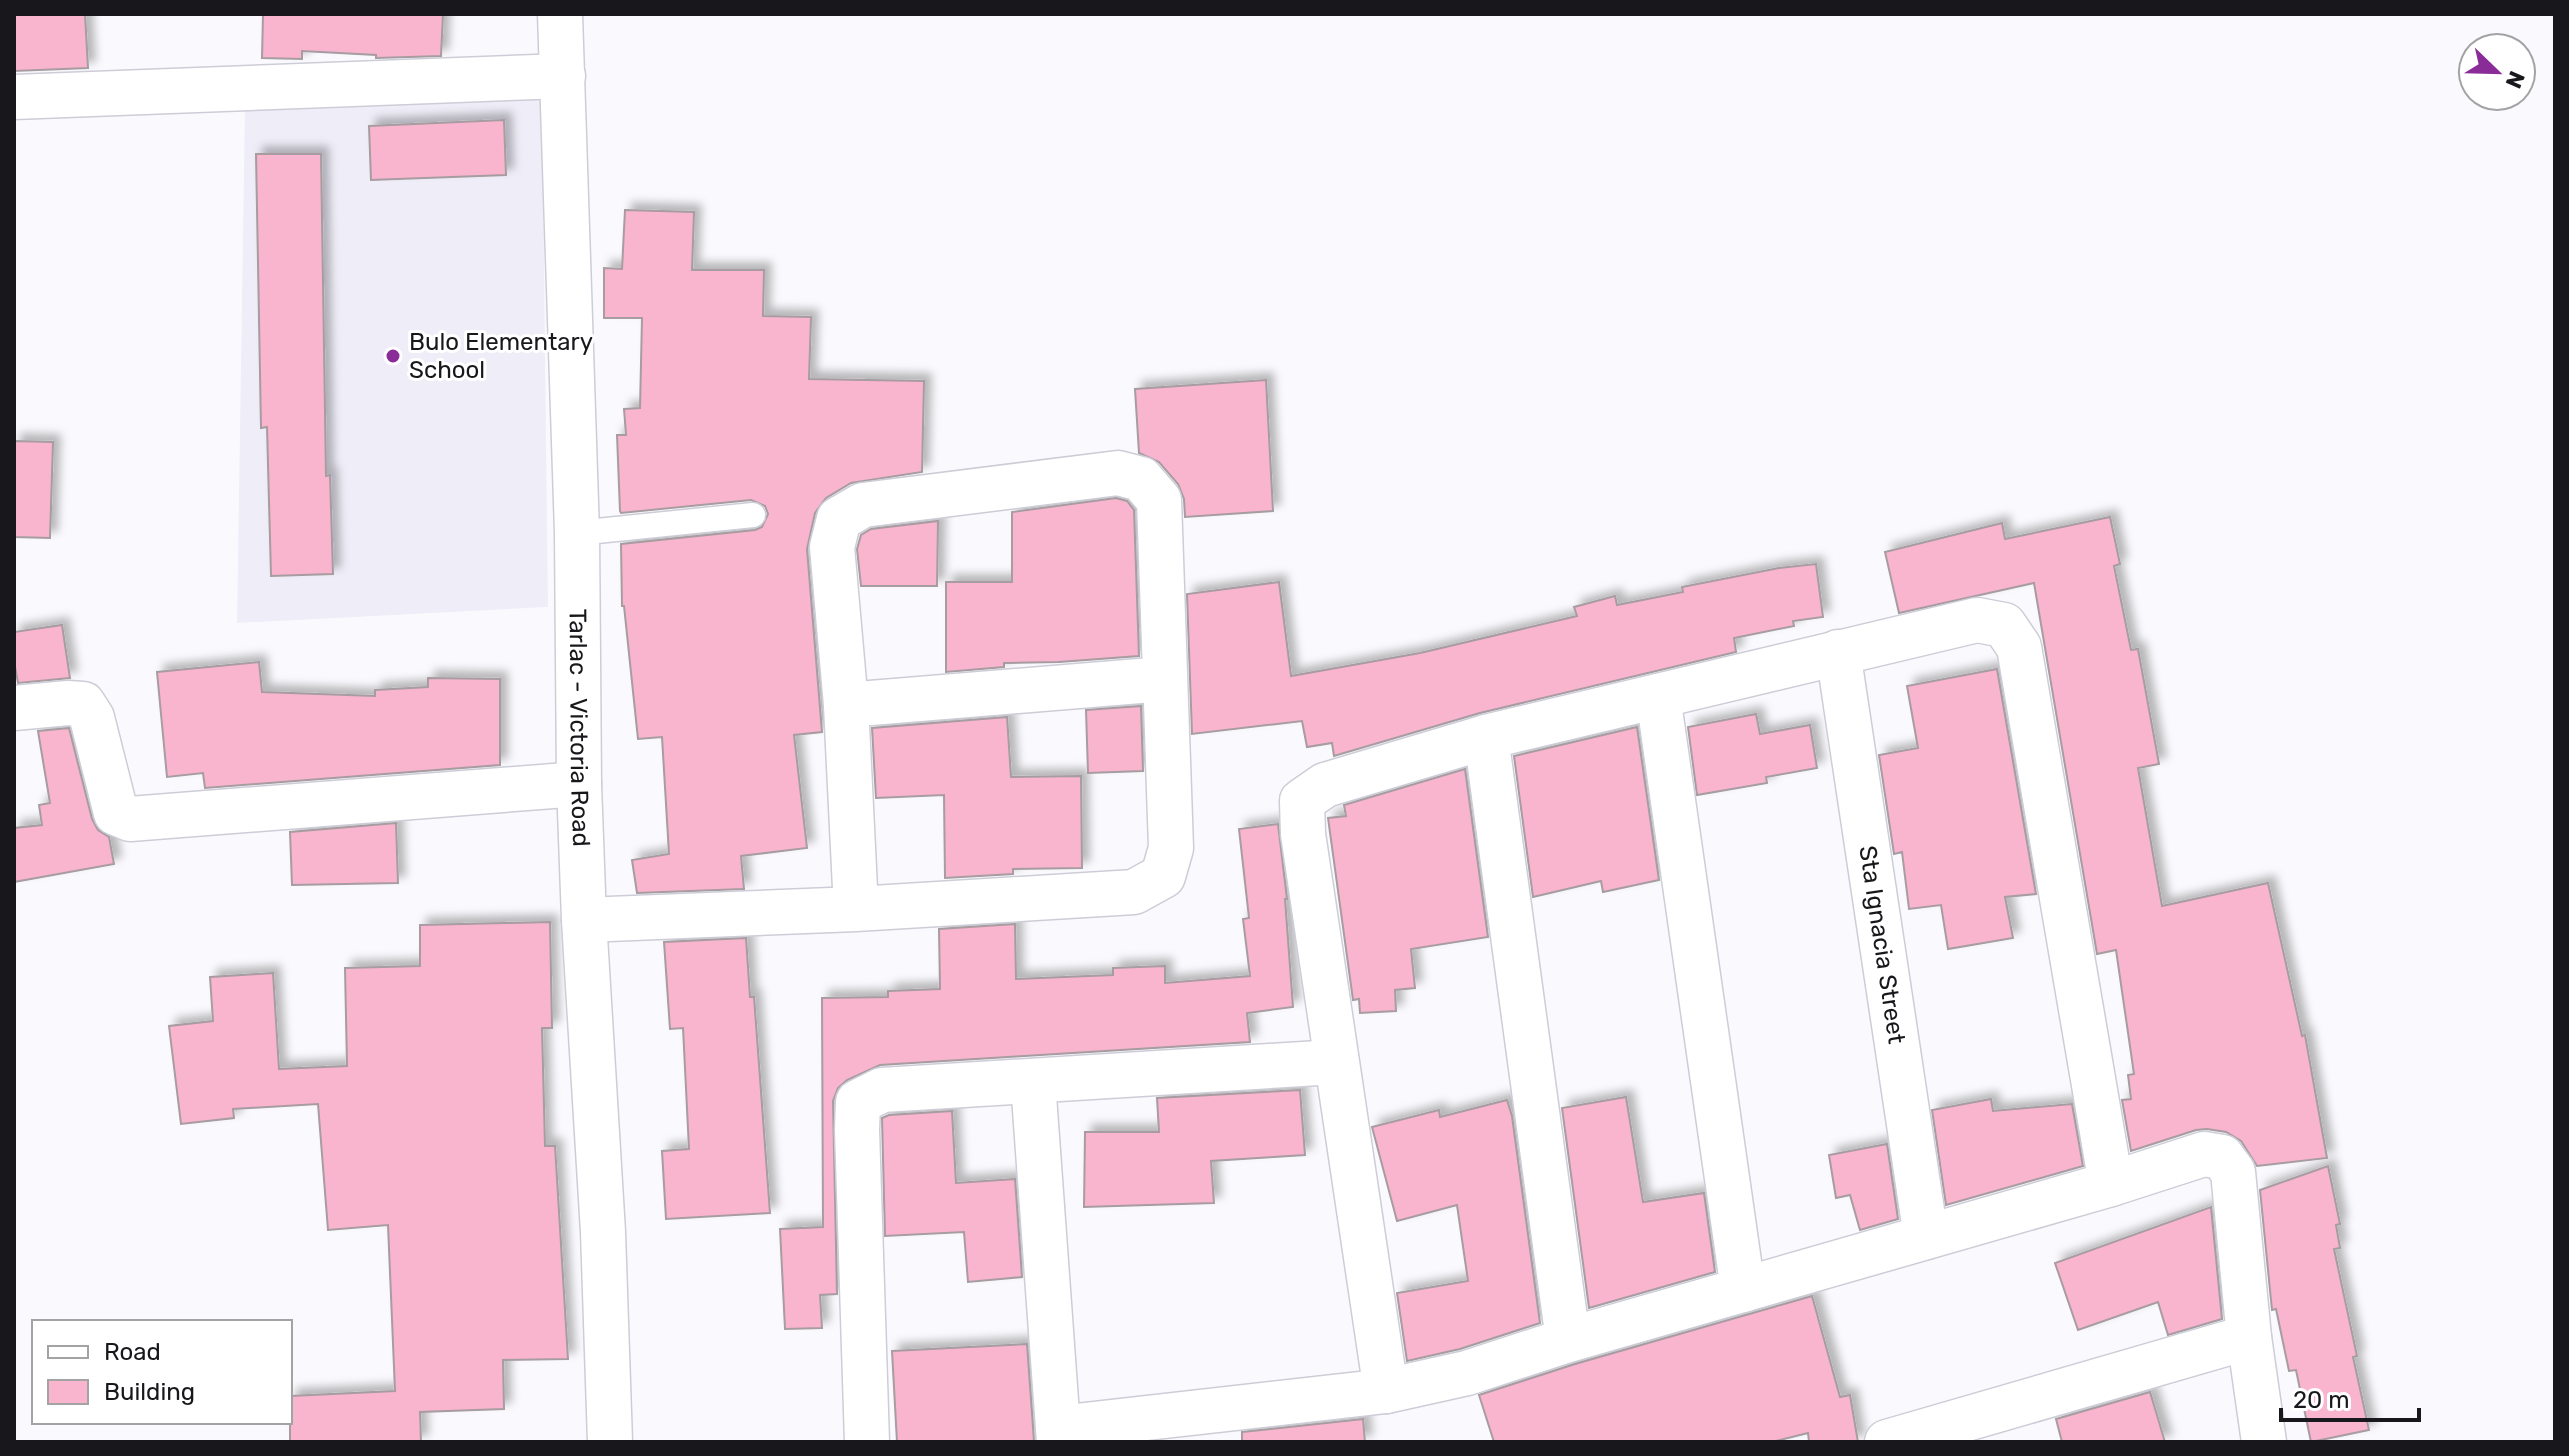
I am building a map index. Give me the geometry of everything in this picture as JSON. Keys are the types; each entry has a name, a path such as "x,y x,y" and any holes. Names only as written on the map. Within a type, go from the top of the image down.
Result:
{"street":[{"name":"Tarlac - Victoria Road","path":"560,14 577,533 579,784 603,1232 610,1442"},
{"path":"14,97 563,76"},
{"path":"584,920 856,909 1134,892 1163,876 1171,848 1159,500 1141,479 1118,473 863,505 839,519 832,547 846,705 856,909"},
{"path":"1386,1391 1335,1062 1303,834 1302,801 1325,785 1486,737 1977,620 2004,625 2019,647 2111,1184"},
{"name":"Sta Ignacia Street","path":"1838,652 1926,1237"},
{"path":"846,705 1164,679"},
{"path":"1658,696 1743,1290"},
{"path":"14,708 83,704 92,718 116,813 130,819 579,784"},
{"path":"1486,737 1568,1340"},
{"path":"867,1442 858,1102 882,1090 1335,1062"},
{"path":"1033,1082 1058,1435 1386,1391 1467,1373 1568,1340 2111,1184 2204,1154 2222,1157 2233,1172 2249,1337 2264,1442"},
{"path":"1887,1442 2249,1337"}],"lane":[{"path":"577,533 753,515"}],"shaded area":[{"name":"Bulo Elementary School","path":"542,87 548,607 237,623 245,105"}],"building":[{"path":"14,14 85,14 88,68 14,71"},
{"path":"263,14 443,14 441,56 376,58 376,55 302,51 302,59 262,58"},
{"path":"504,120 506,175 371,180 369,126"},
{"path":"256,154 321,154 326,476 330,475 333,574 271,576 267,427 261,428"},
{"path":"625,210 694,212 692,270 764,270 763,316 811,317 809,379 924,381 922,472 851,483 826,498 815,513 807,549 822,732 794,735 807,848 741,856 744,889 637,893 632,860 669,854 662,737 638,739 622,606 621,544 755,530 762,527 768,514 765,506 751,500 620,511 617,435 626,435 624,409 640,408 642,318 604,318 604,268 622,269"},
{"path":"1266,380 1273,511 1185,517 1184,499 1178,484 1159,462 1139,453 1135,389"},
{"path":"14,441 53,442 50,538 14,537"},
{"path":"1116,498 1127,501 1134,510 1139,656 1004,663 1004,667 946,672 946,582 1012,582 1012,512"},
{"path":"2110,517 2120,564 2114,566 2131,650 2138,649 2159,764 2138,768 2162,906 2268,883 2302,1036 2305,1035 2327,1158 2257,1166 2241,1141 2226,1132 2207,1129 2131,1151 2122,1100 2131,1099 2128,1075 2134,1074 2116,950 2097,954 2034,583 1899,613 1885,552 2002,523 2005,539"},
{"path":"938,521 937,586 861,586 857,549 861,535 871,529"},
{"path":"1816,564 1823,617 1793,621 1794,626 1734,638 1736,652 1480,713 1334,756 1332,743 1307,747 1302,721 1192,734 1187,594 1279,582 1291,676 1420,653 1577,616 1574,607 1615,596 1617,605 1683,592 1682,587"},
{"path":"62,625 70,678 18,683 14,632"},
{"path":"259,662 262,692 375,696 375,690 428,687 428,678 500,679 500,765 205,788 203,773 167,777 157,672"},
{"path":"1997,669 2036,894 2005,897 2013,938 1948,949 1941,905 1909,909 1902,852 1894,854 1879,755 1918,748 1907,686"},
{"path":"1141,706 1143,771 1088,773 1086,710"},
{"path":"1756,714 1760,734 1810,725 1817,768 1766,777 1767,783 1697,795 1688,727"},
{"path":"1007,717 1011,777 1081,776 1082,868 1013,869 1013,874 945,878 944,795 876,798 872,728"},
{"path":"1637,727 1659,880 1603,892 1601,881 1533,897 1514,756"},
{"path":"69,728 92,819 98,830 109,837 114,864 14,882 14,828 42,825 39,805 50,803 38,731"},
{"path":"1465,769 1488,937 1411,949 1415,988 1395,990 1396,1011 1360,1013 1359,999 1353,1000 1328,818 1346,816 1344,805"},
{"path":"396,823 398,883 292,885 290,832"},
{"path":"1278,824 1287,899 1293,1007 1247,1013 1250,1042 880,1065 847,1080 838,1088 833,1101 837,1294 820,1295 822,1328 785,1329 780,1229 823,1227 822,998 888,997 888,991 940,989 939,929 1015,924 1016,979 1113,975 1113,968 1165,966 1165,983 1250,976 1243,919 1249,918 1239,829"},
{"path":"550,922 552,1028 542,1028 545,1146 555,1146 568,1359 503,1360 504,1409 420,1412 421,1442 290,1442 292,1396 395,1391 388,1225 328,1230 318,1104 233,1109 234,1118 181,1124 169,1026 213,1021 210,977 273,973 279,1069 347,1066 345,968 420,966 420,925"},
{"path":"746,938 750,997 754,997 770,1213 666,1219 662,1151 689,1149 683,1028 670,1029 664,942"},
{"path":"1300,1090 1305,1155 1211,1161 1214,1203 1084,1207 1085,1132 1159,1132 1157,1098"},
{"path":"1626,1097 1643,1202 1704,1193 1715,1272 1589,1308 1562,1108"},
{"path":"1991,1099 1993,1111 2072,1104 2083,1166 1946,1205 1932,1110"},
{"path":"1507,1100 1512,1116 1540,1323 1460,1349 1407,1361 1397,1293 1468,1281 1457,1205 1397,1221 1372,1127 1439,1110 1440,1117"},
{"path":"952,1111 956,1183 1015,1179 1022,1277 968,1282 964,1232 885,1236 882,1118"},
{"path":"1887,1144 1898,1219 1860,1230 1850,1195 1836,1198 1829,1155"},
{"path":"2328,1166 2340,1224 2336,1225 2340,1248 2334,1249 2369,1430 2311,1442 2296,1370 2289,1371 2276,1309 2272,1310 2260,1190"},
{"path":"2211,1207 2222,1319 2168,1335 2158,1302 2078,1330 2055,1263"},
{"path":"1812,1296 1840,1397 1850,1395 1858,1442 1809,1442 1808,1433 1772,1442 1494,1442 1479,1395"},
{"path":"1027,1344 1034,1441 897,1442 892,1351"},
{"path":"2150,1392 2165,1442 2062,1442 2056,1419"},
{"path":"1363,1419 1365,1442 1242,1442 1242,1432"}],"place":[{"name":"Bulo Elementary School","path":"393,356"}]}
